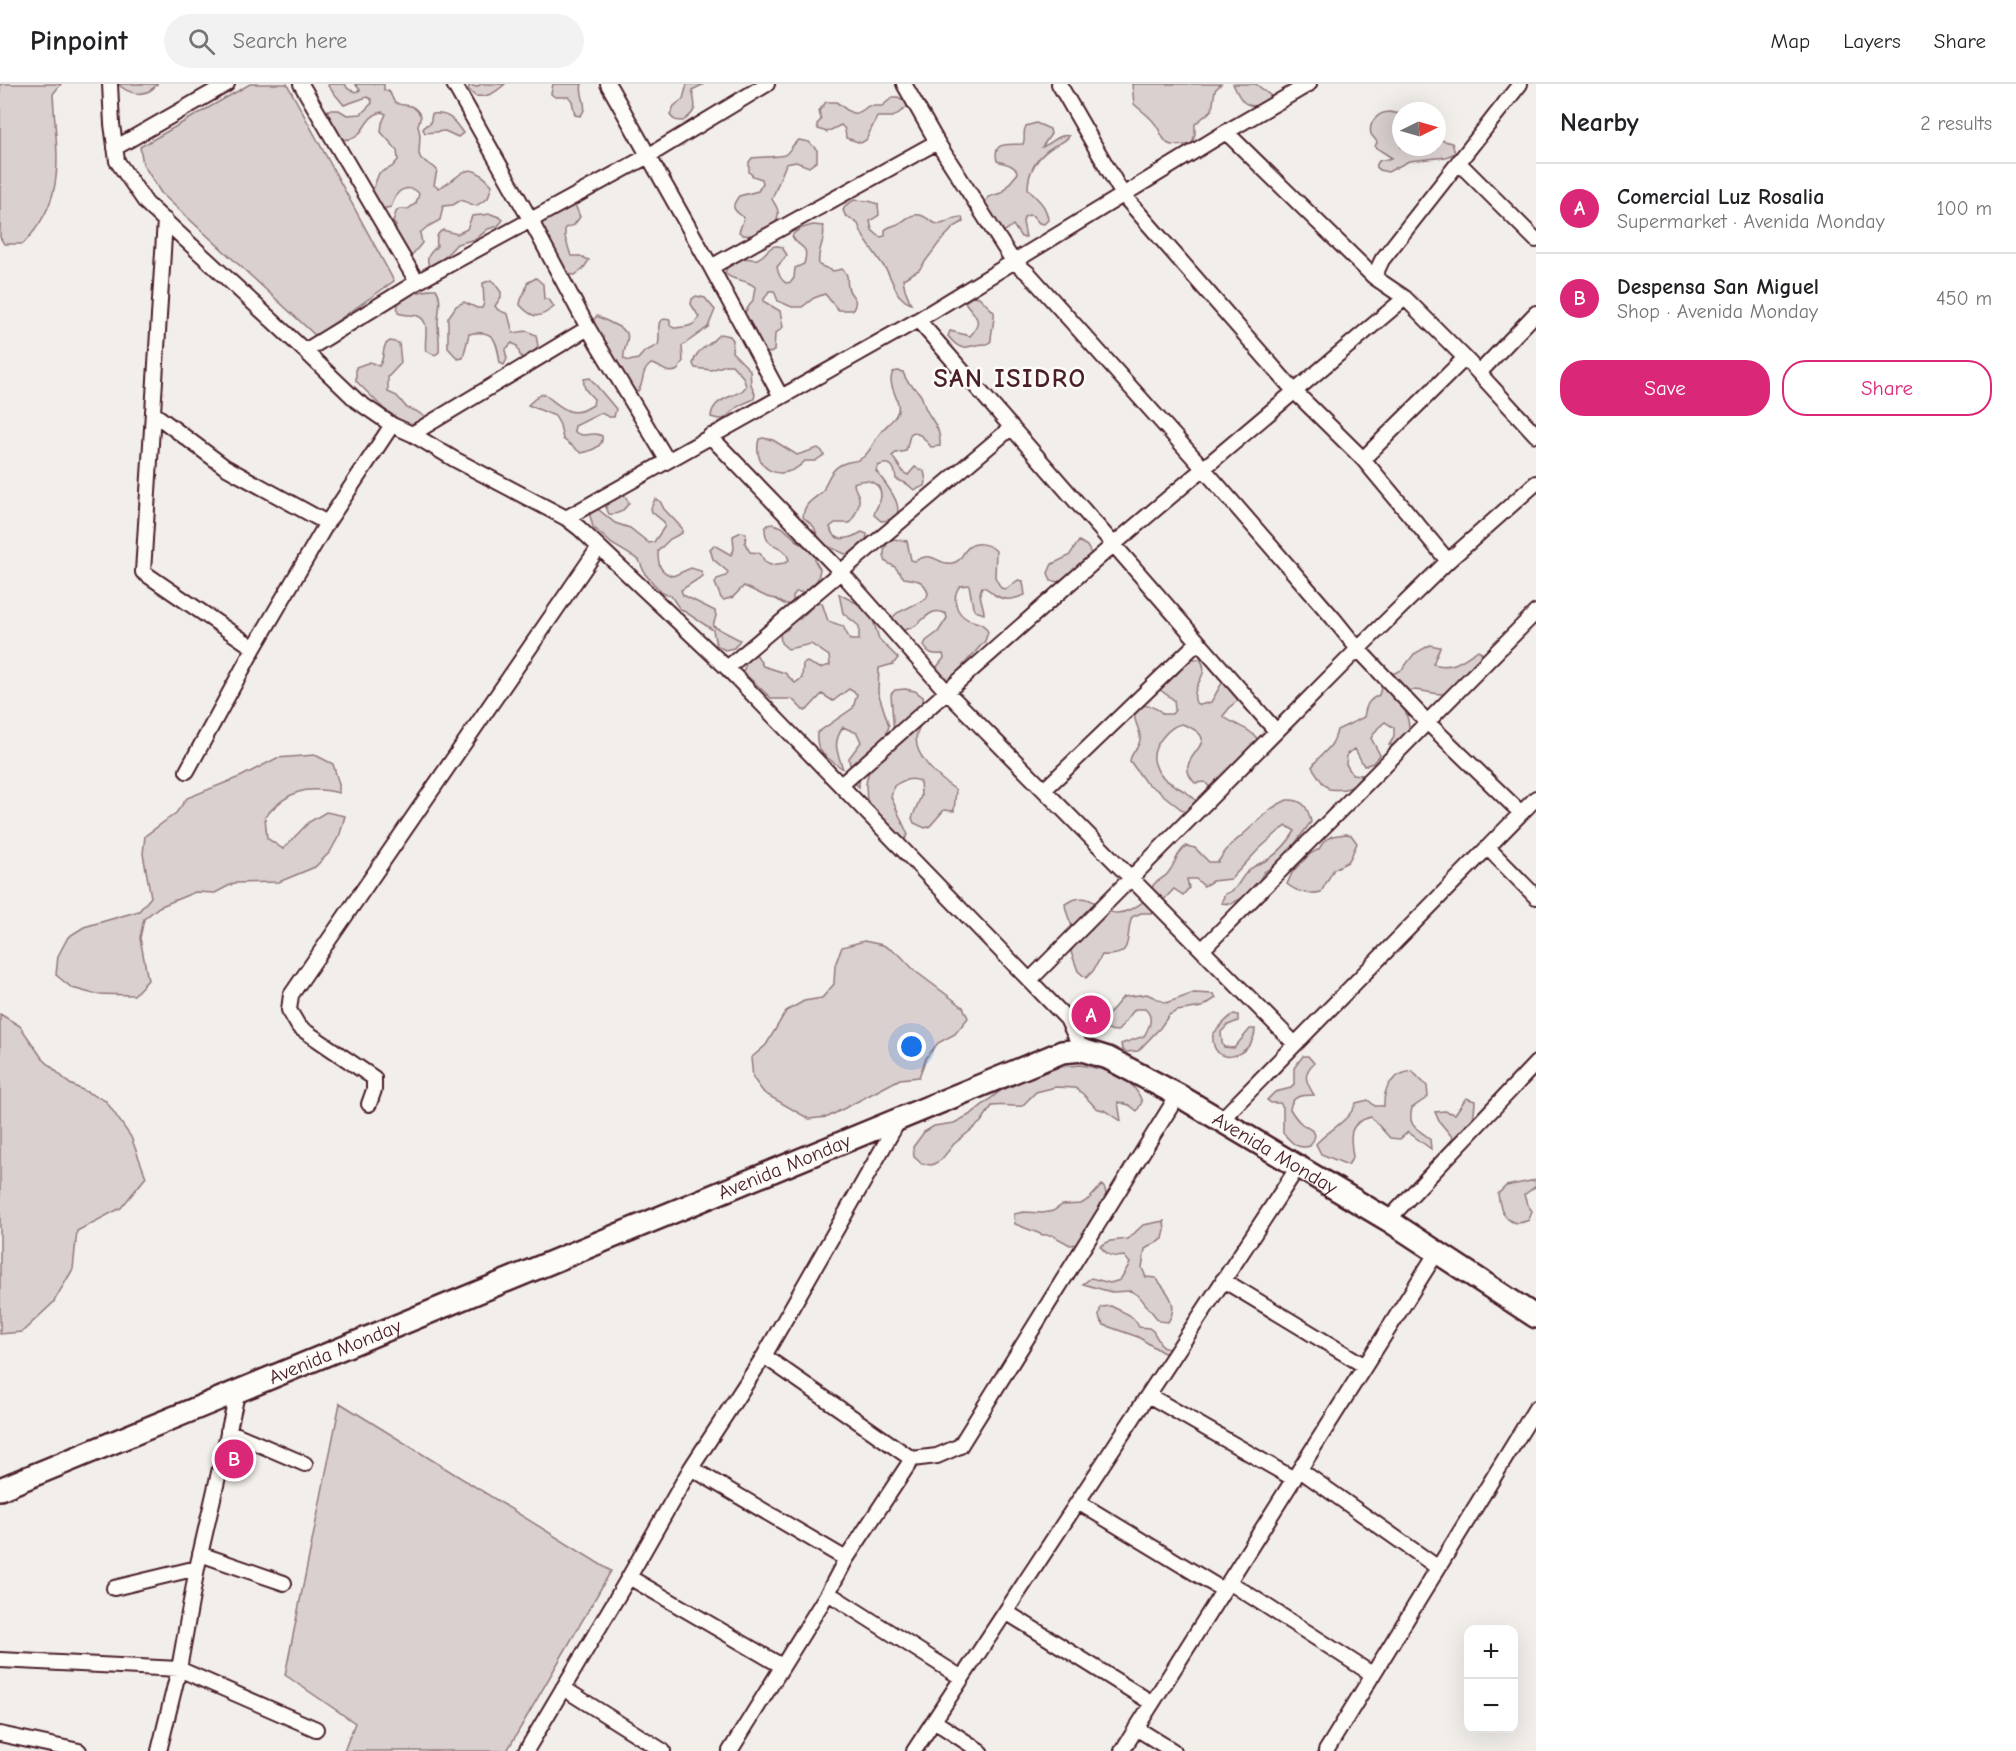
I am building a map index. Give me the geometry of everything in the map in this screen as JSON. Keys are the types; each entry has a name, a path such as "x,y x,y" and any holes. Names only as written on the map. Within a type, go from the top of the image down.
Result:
{"highway":[{"name":"Avenida Monday","path":"0,1489 1062,1052 1082,1050 1108,1058 1178,1095 1388,1220 1536,1317"}],"street":[{"path":"110,84 117,161 146,202 357,401 392,425 566,518 599,547 728,668 1030,980 1067,1019 1082,1050"},
{"path":"115,148 227,84"},
{"path":"302,84 417,282"},
{"path":"454,84 588,328 667,460"},
{"path":"608,84 781,397"},
{"path":"904,84 937,142 1013,261 1029,274 1203,468 1358,649 1427,722 1521,813"},
{"path":"1059,84 1123,195 1295,392 1363,459 1448,561"},
{"path":"566,518 918,320 1309,84"},
{"path":"1374,277 1382,260 1520,84"},
{"path":"305,351 417,282 648,156 760,86"},
{"path":"1226,132 1374,277 1405,298 1465,358 1536,435"},
{"path":"711,267 937,142"},
{"path":"1458,162 1536,240"},
{"path":"165,220 144,572 254,648"},
{"path":"841,785 1113,545 1405,298"},
{"path":"1479,373 1536,313"},
{"path":"918,320 1276,731"},
{"path":"412,434 588,328"},
{"path":"1363,459 1465,358"},
{"path":"153,413 225,468 327,524"},
{"path":"186,771 254,648 327,524 392,425"},
{"path":"728,668 1012,427"},
{"path":"710,436 840,572 946,691 1295,1044"},
{"path":"1030,980 1358,649 1448,561 1536,483"},
{"path":"369,1104 374,1090 374,1078 299,1027 289,1010 291,995 599,547"},
{"path":"1202,950 1536,612"},
{"path":"1044,790 1198,642"},
{"path":"1220,1120 1536,798"},
{"path":"1488,848 1536,897"},
{"path":"1388,1220 1536,1063"},
{"path":"764,1356 912,1459 937,1456 960,1446 1178,1095"},
{"path":"526,1751 691,1468 764,1356 900,1118"},
{"path":"914,1751 1298,1167"},
{"path":"1122,1751 1437,1252"},
{"path":"1223,1280 1365,1366"},
{"path":"159,1751 179,1669 200,1554 238,1390"},
{"path":"1148,1395 1297,1474 1437,1567"},
{"path":"1326,1751 1536,1408"},
{"path":"228,1431 305,1464"},
{"path":"730,1751 828,1593 846,1559 912,1459"},
{"path":"691,1468 846,1559"},
{"path":"1078,1502 1226,1586 1372,1674"},
{"path":"200,1554 284,1583"},
{"path":"114,1588 197,1568"},
{"path":"629,1577 782,1666"},
{"path":"828,1593 962,1678"},
{"path":"1005,1612 1152,1703"},
{"path":"0,1660 179,1669 316,1729"},
{"path":"563,1688 663,1751"},
{"path":"934,1721 980,1751"},
{"path":"1136,1728 1173,1751"},
{"path":"0,1734 79,1751"}],"shaded area":[{"path":"0,84 61,84 53,94 57,155 53,191 48,209 23,244 4,244 0,237"},
{"path":"118,84 157,84 143,93 133,93"},
{"path":"250,84 287,84 394,281 316,336 161,193 143,164 140,147"},
{"path":"329,84 345,84 348,89 356,92 360,90 355,84 384,84 384,90 389,91 394,101 400,105 413,107 421,116 418,125 419,154 421,159 437,170 434,185 438,188 465,172 476,171 492,185 488,198 476,206 461,200 453,205 443,206 440,220 420,233 422,243 408,257 393,230 396,226 393,222 396,212 399,209 408,209 416,203 419,194 412,189 400,191 391,207 376,210 372,191 379,173 392,167 398,160 397,150 381,132 386,114 382,112 375,115 354,138 338,139 327,115 328,110 339,110 347,115 361,114 372,103 367,97 344,105 328,86"},
{"path":"481,84 505,84 495,92 484,96 475,96 468,89 470,85 476,87"},
{"path":"553,84 582,84 584,108 580,116 575,115 569,97 555,97 551,94"},
{"path":"687,84 704,84 692,90 695,108 691,114 683,121 677,120 670,115 674,106 683,99"},
{"path":"1132,84 1221,84 1215,90 1212,110 1195,124 1192,144 1180,146 1167,143 1155,124 1134,104"},
{"path":"1233,84 1256,84 1272,97 1266,106 1248,105 1238,95"},
{"path":"893,97 907,102 907,107 893,117 877,117 866,140 861,143 846,138 845,129 841,125 827,132 818,129 817,124 821,120 819,111 826,102 836,102 851,113 858,113 868,106 882,106"},
{"path":"1385,112 1392,112 1392,156 1446,156 1446,141 1452,143 1455,153 1446,157 1409,161 1388,172 1379,170 1376,166 1379,161 1392,158 1375,147 1377,142 1371,134 1371,126 1378,116"},
{"path":"432,114 447,116 463,133 458,137 445,131 425,133 423,129 430,124"},
{"path":"1036,123 1050,129 1051,134 1042,147 1059,137 1069,136 1043,154 1032,170 1028,189 1043,206 1048,220 1044,224 1039,223 1033,216 1024,217 1026,237 1021,237 1013,225 1000,232 993,216 985,210 984,206 988,197 1001,193 1018,173 1012,166 997,161 997,150 1007,144 1023,144 1026,126"},
{"path":"799,140 809,142 817,150 817,161 809,167 796,162 786,164 772,199 778,210 775,223 766,231 754,235 743,235 739,232 744,218 734,209 734,204 739,196 758,191 763,183 762,179 749,172 749,162 752,158 784,155"},
{"path":"854,200 878,204 879,215 870,221 872,230 880,237 885,236 885,230 888,228 913,215 923,216 938,224 962,217 963,222 954,227 939,243 919,270 903,279 911,304 898,294 887,271 864,238 858,224 845,215 843,210 846,205"},
{"path":"567,204 576,207 580,217 574,225 565,228 565,237 571,256 580,256 589,260 575,275 566,274 538,226 543,217"},
{"path":"491,214 503,220 498,226 488,229 476,239 457,244 438,264 433,267 429,266 428,257 437,246 439,233 443,230 457,234 467,229 472,216"},
{"path":"813,225 823,226 824,231 819,265 833,271 842,269 844,271 847,275 849,291 855,299 855,305 853,310 838,310 825,294 814,298 802,307 792,307 778,301 774,291 769,291 763,301 780,311 783,327 775,334 774,351 770,353 764,351 752,339 742,317 753,300 755,287 725,273 733,258 757,259 774,246 778,246 782,247 787,255 777,267 779,274 786,283 791,282 795,268 804,264 806,253 792,236 798,230"},
{"path":"536,278 543,284 544,299 549,299 554,307 536,316 520,305 527,283"},
{"path":"492,280 501,292 501,297 495,306 498,310 508,314 513,333 527,331 536,335 538,346 533,355 523,358 517,346 512,343 505,350 507,359 504,365 500,363 498,349 493,338 484,333 469,334 463,358 458,359 448,348 448,318 456,306 464,302 482,308 483,283"},
{"path":"436,289 440,301 439,352 435,355 426,351 426,327 422,319 416,315 398,313 398,305 403,296"},
{"path":"696,296 705,298 715,310 708,327 682,346 683,361 678,370 670,372 651,364 645,370 638,391 633,391 592,330 593,320 597,316 627,333 624,359 629,361 638,359 644,352 658,345 661,320 670,320 670,325 674,328 695,323 699,317 691,304 692,299"},
{"path":"974,296 979,297 994,312 991,341 987,344 965,348 958,346 948,336 950,331 970,336 975,330 976,317 965,302"},
{"path":"721,334 730,336 733,340 732,352 750,370 751,384 755,394 754,399 738,407 724,419 711,417 712,411 718,403 743,390 746,386 743,377 732,365 711,370 695,368 693,364 698,352"},
{"path":"390,341 399,343 401,363 388,377 388,392 397,396 407,408 425,417 413,425 403,425 356,381 356,367 370,362 379,366 385,346"},
{"path":"893,372 903,372 921,396 938,429 940,446 931,447 922,436 913,432 906,451 892,456 908,475 915,467 924,471 925,486 914,490 896,479 895,471 889,464 878,466 876,471 896,500 897,515 892,519 881,521 874,515 881,495 874,483 859,481 854,483 859,501 853,518 850,523 835,523 830,527 832,533 839,538 848,538 862,532 867,534 867,537 855,554 845,554 821,543 814,527 803,517 804,512 807,505 823,491 833,471 840,465 858,460 865,455 894,417 898,405 891,378"},
{"path":"590,378 616,409 614,417 601,413 575,426 574,431 577,434 602,436 599,446 581,453 563,439 555,416 528,405 539,395 544,394 572,412 585,409 593,405 594,399 584,386 584,379"},
{"path":"759,439 773,440 797,455 818,448 824,455 815,461 805,461 787,472 770,471 760,459 758,450"},
{"path":"615,491 624,494 629,503 620,512 609,514 605,500"},
{"path":"655,499 660,501 664,509 682,528 682,533 670,539 658,551 660,567 673,576 691,568 701,571 703,576 681,590 683,595 715,611 713,626 740,640 734,648 725,650 716,645 713,630 679,608 671,596 662,593 645,574 639,560 612,544 593,527 589,512 593,509 599,510 615,523 630,528 649,543 654,542 665,526 664,522 652,512 651,508"},
{"path":"773,524 782,527 801,544 814,550 815,561 820,569 818,579 806,592 796,592 793,601 789,604 784,604 744,586 733,597 724,600 721,598 715,583 728,572 713,559 710,549 714,545 731,555 734,549 733,536 741,532 746,533 745,543 750,552 760,553 765,562 770,565 785,563 789,560 786,554 771,543 766,535 765,528"},
{"path":"893,539 907,541 911,560 915,561 932,557 942,562 952,563 957,561 972,545 989,546 996,551 995,577 1001,588 1006,589 1018,580 1023,581 1025,595 1014,599 999,597 982,587 980,597 984,614 975,611 969,585 960,586 955,598 958,610 967,619 981,624 988,632 985,641 949,681 929,683 928,678 944,658 943,654 929,652 924,645 938,632 947,618 946,614 933,612 915,626 900,631 893,622 893,617 897,613 926,599 928,594 923,583 904,578 895,567 886,562 885,549"},
{"path":"1079,541 1087,546 1092,555 1061,582 1051,581 1048,573 1052,564 1069,556"},
{"path":"839,594 870,610 879,639 898,658 893,664 879,668 878,692 889,726 883,745 860,762 859,787 852,780 849,758 861,742 857,733 843,727 838,738 837,748 843,769 820,750 817,740 817,733 853,708 857,694 849,689 833,701 822,694 807,710 803,710 792,699 772,699 743,672 748,658 756,654 763,666 785,673 795,683 802,678 803,664 807,662 820,668 830,665 829,656 811,644 788,649 781,643 780,633 788,629 791,620 800,619 817,602 822,603 828,621 843,626 850,640 859,640 859,626 843,613"},
{"path":"1430,645 1440,647 1433,664 1440,666 1457,663 1478,650 1486,657 1459,685 1447,693 1412,690 1406,697 1405,710 1409,726 1405,738 1399,745 1389,745 1394,737 1394,728 1385,722 1371,738 1380,755 1373,763 1364,766 1355,749 1347,754 1346,764 1352,774 1362,775 1348,788 1329,789 1312,767 1330,747 1337,730 1364,717 1368,703 1379,695 1384,677 1402,670 1414,654"},
{"path":"1189,659 1200,659 1204,668 1195,695 1196,703 1200,705 1211,702 1226,676 1235,674 1240,679 1242,685 1240,699 1223,716 1252,733 1259,741 1213,791 1205,782 1195,783 1188,773 1188,765 1201,744 1202,737 1182,724 1167,732 1156,748 1154,762 1159,773 1167,781 1189,794 1197,802 1187,814 1145,782 1130,761 1140,740 1134,715 1137,708 1148,706 1163,714 1172,714 1175,710 1174,700 1156,687 1160,678 1176,675"},
{"path":"895,690 915,691 923,697 923,712 916,742 918,750 935,773 956,790 954,811 944,810 930,826 925,828 914,823 912,818 921,796 920,781 907,780 894,786 891,797 908,835 905,839 900,837 867,804 866,784 868,774 894,734 891,694"},
{"path":"315,755 333,764 339,784 339,793 317,790 298,792 281,801 265,817 267,838 283,849 309,822 326,812 345,816 340,834 330,852 315,867 279,882 234,883 215,893 195,892 159,907 144,919 140,938 148,980 134,995 94,994 72,988 56,975 58,956 68,937 84,927 139,911 151,897 143,854 145,836 176,813 187,798 242,776 277,758"},
{"path":"1287,800 1297,801 1304,805 1311,822 1281,862 1264,872 1248,895 1231,904 1221,903 1225,894 1236,887 1248,871 1269,859 1295,831 1287,826 1279,831 1231,879 1212,881 1204,886 1196,879 1187,879 1189,888 1183,895 1174,889 1151,913 1141,913 1132,917 1127,945 1120,953 1102,955 1086,978 1078,971 1071,952 1075,939 1074,933 1065,904 1084,898 1111,912 1119,913 1132,908 1146,899 1154,884 1168,873 1179,853 1186,846 1195,848 1209,862 1218,862 1228,848 1262,817"},
{"path":"1351,835 1357,843 1351,857 1348,862 1334,869 1321,892 1303,892 1287,884 1293,871 1310,854 1319,849 1324,841 1332,836"},
{"path":"864,941 883,945 900,955 915,971 963,1007 968,1018 955,1034 938,1043 926,1058 919,1077 900,1079 828,1117 809,1119 764,1093 753,1078 751,1058 766,1045 786,1011 804,1001 822,998 834,984 835,965 842,947"},
{"path":"1194,993 1214,994 1216,998 1202,1007 1177,1011 1169,1015 1138,1051 1126,1052 1122,1049 1121,1044 1144,1036 1150,1022 1145,1009 1135,1009 1118,1031 1107,1030 1107,1016 1123,997 1147,994 1166,1003"},
{"path":"0,1014 20,1026 42,1058 70,1084 106,1101 131,1137 146,1177 121,1208 77,1231 73,1269 53,1303 22,1332 0,1334"},
{"path":"1234,1014 1238,1015 1238,1021 1228,1025 1221,1032 1224,1047 1234,1048 1250,1029 1255,1029 1253,1039 1241,1053 1225,1056 1218,1053 1214,1046 1213,1034"},
{"path":"1303,1056 1308,1056 1314,1063 1306,1078 1314,1095 1295,1098 1290,1109 1298,1121 1314,1132 1315,1137 1310,1146 1301,1147 1283,1133 1283,1107 1280,1103 1271,1103 1267,1100 1275,1092 1291,1088 1294,1084 1294,1068"},
{"path":"1080,1065 1108,1071 1125,1079 1138,1093 1142,1102 1137,1111 1129,1105 1118,1102 1121,1121 1106,1111 1096,1108 1075,1088 1056,1087 1036,1092 1022,1106 992,1106 981,1122 954,1144 941,1160 932,1165 922,1164 914,1157 913,1147 924,1132 934,1126 954,1123 971,1114 1012,1084 1060,1067"},
{"path":"1412,1071 1427,1086 1428,1097 1412,1108 1411,1120 1415,1127 1430,1139 1431,1149 1408,1132 1400,1139 1390,1138 1371,1117 1354,1127 1351,1137 1353,1157 1348,1165 1321,1154 1316,1144 1348,1116 1356,1103 1368,1100 1375,1106 1384,1106 1385,1093 1390,1083 1399,1075"},
{"path":"1466,1098 1475,1101 1473,1119 1465,1131 1453,1138 1439,1121 1435,1112 1445,1111 1455,1114"},
{"path":"1536,1180 1536,1186 1524,1195 1532,1211 1529,1220 1516,1223 1510,1221 1503,1213 1498,1194 1506,1186"},
{"path":"1102,1185 1107,1200 1079,1244 1070,1245 1052,1235 1043,1235 1015,1224 1014,1214 1043,1213 1053,1211 1062,1205 1081,1204"},
{"path":"1164,1221 1163,1239 1145,1249 1142,1268 1146,1277 1156,1278 1171,1298 1173,1310 1168,1322 1159,1321 1139,1296 1131,1291 1111,1292 1083,1284 1091,1278 1110,1283 1120,1280 1130,1263 1124,1256 1110,1255 1100,1246 1110,1241 1128,1239 1143,1225"},
{"path":"1111,1306 1130,1316 1139,1327 1149,1328 1162,1346 1171,1350 1167,1354 1138,1337 1104,1325 1099,1314 1101,1307"},
{"path":"340,1403 611,1571 507,1751 344,1751 355,1723 285,1675"}],"place":[{"name":"Comercial Luz Rosalia","path":"1091,1015"},
{"name":"Despensa San Miguel","path":"234,1459"}],"district":[{"name":"SAN ISIDRO","path":"1010,378"}]}
